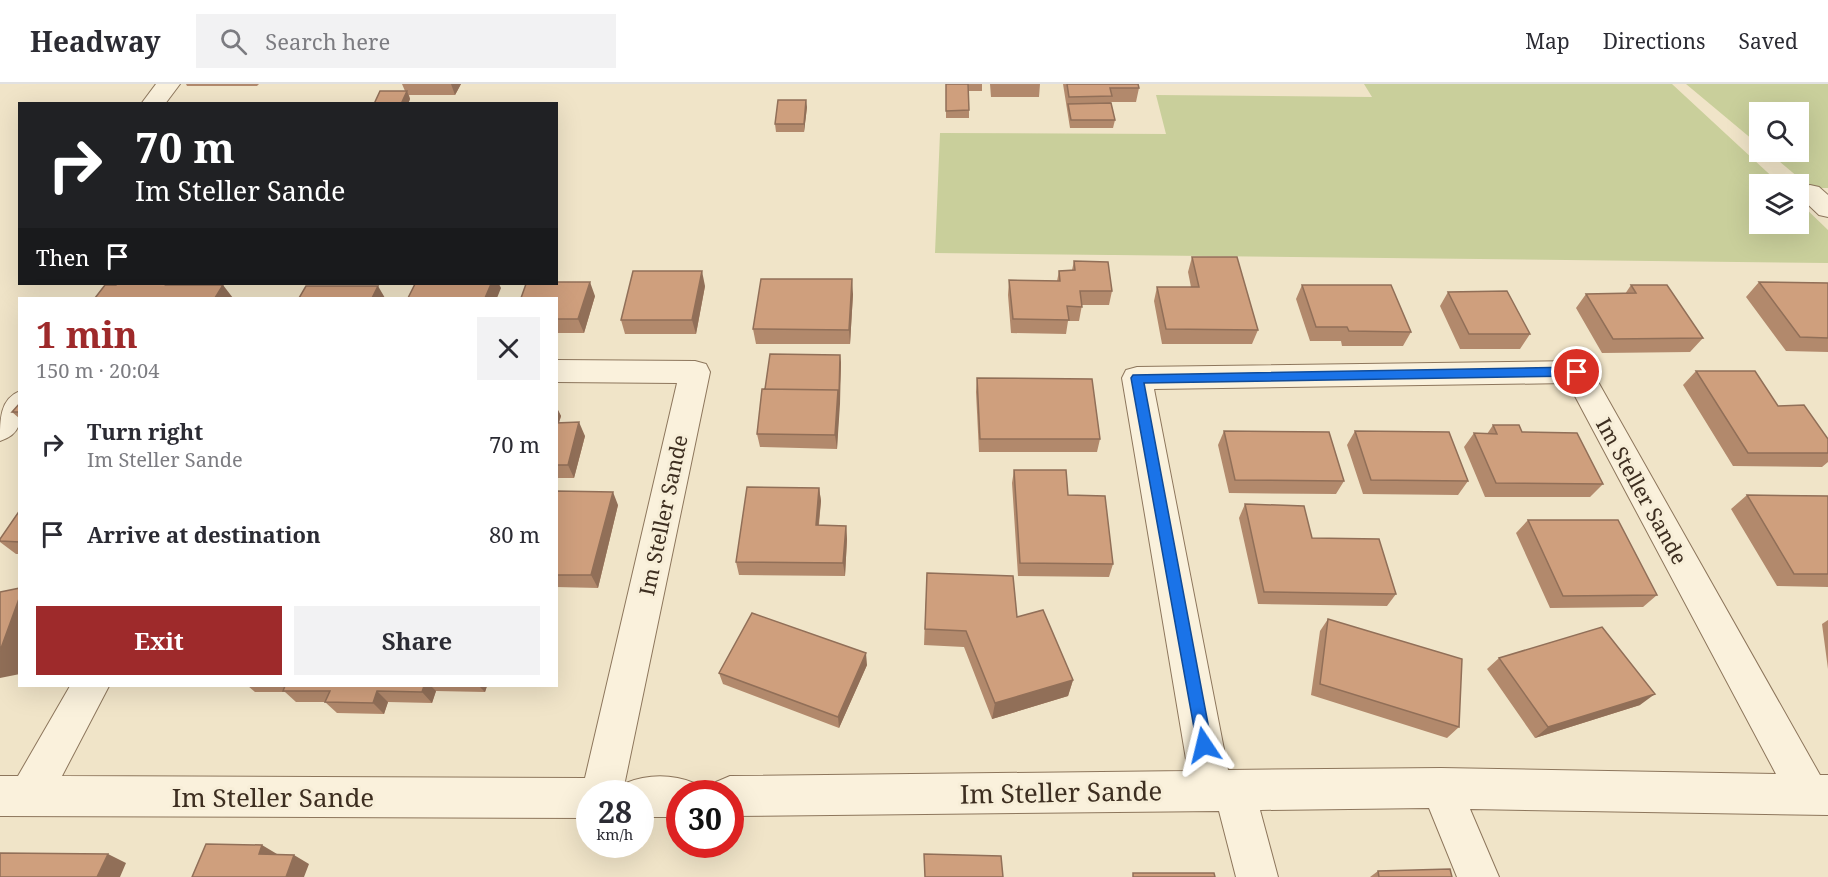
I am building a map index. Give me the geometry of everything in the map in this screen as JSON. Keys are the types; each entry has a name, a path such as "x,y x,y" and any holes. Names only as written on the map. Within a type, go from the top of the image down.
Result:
{"street":[{"path":"154,102 168,84"},
{"name":"Im Steller Sande","path":"558,371 695,372 605,780"},
{"name":"Im Steller Sande","path":"1223,790 1137,378 1577,372 1819,795"},
{"path":"0,429 18,406"},
{"name":"Im Steller Sande","path":"14,796 89,687"},
{"path":"1441,788 1478,877"},
{"name":"Im Steller Sande","path":"744,796 1441,788 1819,795"},
{"path":"1223,790 1257,877"},
{"name":"Im Steller Sande","path":"14,796 576,798"}],"green space":[{"path":"1364,84 1672,84 1749,155 1749,162 1756,162 1769,174 1749,174 1749,234 1809,234 1809,212 1828,230 1828,263 935,253 940,133 1166,134 1156,95 1372,97"},
{"path":"1686,84 1828,84 1828,188 1811,188 1809,174 1794,174 1780,162 1809,162 1809,102 1749,102 1749,137"}],"building":[{"path":"946,84 968,84 969,110 946,111"},
{"path":"1067,84 1138,84 1139,88 1110,88 1112,96 1069,97"},
{"path":"380,91 407,91 402,102 375,102"},
{"path":"778,100 806,100 804,124 775,124"},
{"path":"1111,103 1115,120 1071,120 1068,104"},
{"path":"1192,257 1237,257 1258,330 1166,329 1157,287 1199,287"},
{"path":"1074,261 1108,262 1112,291 1080,291 1082,307 1067,306 1069,320 1013,319 1009,280 1060,281 1059,271 1075,270"},
{"path":"633,271 702,271 692,320 621,320"},
{"path":"761,279 852,279 849,330 753,329"},
{"path":"590,282 578,319 558,319 558,297 521,297 526,285"},
{"path":"1759,282 1828,283 1828,338 1800,337"},
{"path":"105,285 223,285 216,297 96,297"},
{"path":"414,285 491,285 485,297 408,297"},
{"path":"1302,285 1391,285 1411,332 1349,331 1347,327 1316,327"},
{"path":"1631,285 1667,285 1703,338 1613,339 1586,294 1636,293"},
{"path":"306,286 378,286 372,297 300,297"},
{"path":"1507,291 1530,334 1469,334 1448,292"},
{"path":"770,354 840,355 839,396 838,390 765,389"},
{"path":"1696,371 1755,371 1778,406 1804,405 1828,439 1828,453 1748,453"},
{"path":"977,378 1092,379 1100,439 980,439"},
{"path":"762,389 838,390 835,435 757,434"},
{"path":"579,422 568,465 558,465 558,423"},
{"path":"1493,425 1519,425 1522,432 1577,433 1603,484 1496,483 1474,433 1497,434"},
{"path":"1224,431 1329,432 1344,481 1235,480"},
{"path":"1355,431 1449,432 1468,481 1371,480"},
{"path":"1014,470 1066,470 1068,495 1105,496 1113,564 1020,563"},
{"path":"747,487 819,488 816,525 846,526 843,563 736,562"},
{"path":"558,491 613,492 591,575 558,575"},
{"path":"1747,495 1828,496 1828,574 1794,574"},
{"path":"1245,504 1304,506 1312,538 1379,539 1396,594 1264,592"},
{"path":"18,513 18,542 0,541"},
{"path":"1528,520 1618,520 1657,595 1563,596"},
{"path":"927,573 1013,576 1017,617 1043,610 1073,680 995,703 966,631 925,629"},
{"path":"18,588 18,602 0,651 0,592"},
{"path":"752,613 866,653 838,717 719,673"},
{"path":"1328,619 1462,659 1459,727 1320,684"},
{"path":"1602,627 1655,694 1548,727 1499,658"},
{"path":"285,687 424,687 422,692 377,691 373,703 325,702 330,691 283,691"},
{"path":"206,844 262,845 259,854 294,855 286,877 192,877"},
{"path":"0,853 108,854 97,877 0,877"},
{"path":"924,854 1001,856 1003,877 925,877"},
{"path":"1450,869 1452,877 1379,877 1378,871"},
{"path":"1133,873 1214,873 1215,877 1133,877"}],"route":[{"path":"1204,745 1137,378 1577,372"}]}
